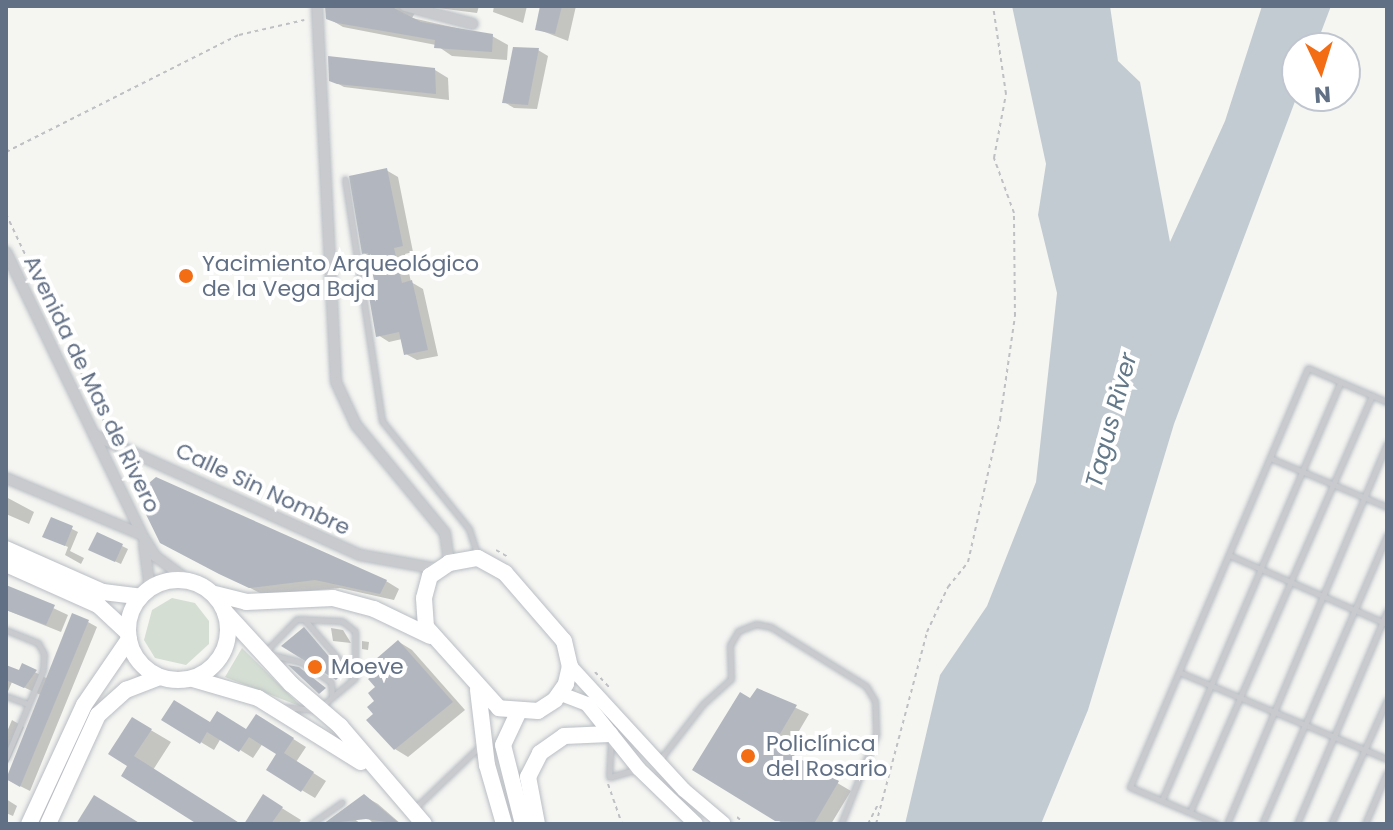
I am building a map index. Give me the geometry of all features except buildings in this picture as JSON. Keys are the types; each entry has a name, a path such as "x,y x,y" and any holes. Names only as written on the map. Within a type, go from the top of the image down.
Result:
{"main road":[{"path":"6,549 103,592 145,593 189,581 232,601 333,598 386,615 430,636 478,690 499,708 518,713 538,711 561,694 570,666 564,641 505,573 476,550 443,566 425,587 424,606 430,636"},
{"path":"6,564 104,609 129,636 140,662 160,677"},
{"path":"29,821 84,705 121,658 145,593"},
{"path":"213,594 235,632 326,702 387,782 424,824"},
{"path":"193,679 213,667 235,632 282,600"},
{"path":"386,615 406,615 424,606"},
{"path":"104,609 118,632 121,658"},
{"path":"570,666 603,696 657,762 725,817"},
{"path":"48,824 98,715 126,690 160,677 193,679 258,698 335,741 387,782"},
{"path":"478,690 484,743 504,824"},
{"path":"561,694 587,704 639,769 696,824"},
{"path":"518,713 503,745 523,824"},
{"path":"537,824 528,777 540,753 564,736 610,734"}],"street":[{"path":"405,6 473,24"},
{"path":"317,12 336,382 356,425 445,533 443,566"},
{"path":"429,27 432,13"},
{"name":"Avenida de Mas de Rivero","path":"6,252 142,535 155,556 189,581"},
{"name":"Calle Sin Nombre","path":"94,435 115,438 360,555 443,566"},
{"path":"6,478 142,535"},
{"name":"Avenida de Mas de Rivero","path":"142,535 145,593"}],"lane":[{"path":"345,179 382,421 476,550"},
{"path":"1217,824 1130,787 1308,368 1387,402"},
{"path":"1162,800 1340,382"},
{"path":"1190,813 1372,395"},
{"path":"1227,824 1387,443"},
{"path":"1270,458 1387,507"},
{"path":"1262,824 1387,535"},
{"path":"1229,555 1385,623"},
{"path":"1297,824 1385,623 1387,611"},
{"path":"264,654 297,619 342,621 355,631 355,678"},
{"path":"304,619 355,678"},
{"path":"657,762 703,704 731,679 730,645 738,631 756,624 771,627 866,686 875,701 876,735 841,824"},
{"path":"6,630 38,643 44,654 43,670 6,758"},
{"path":"264,654 301,662 331,682 326,702"},
{"path":"1179,672 1387,759"},
{"path":"258,698 307,713 355,678"},
{"path":"6,696 28,704"},
{"path":"1331,824 1387,700"},
{"path":"610,734 609,777 639,769"},
{"path":"413,810 484,743"},
{"path":"1365,824 1387,772"},
{"path":"311,824 342,802"}],"path":[{"path":"876,824 880,799 933,615 968,562 1000,420 1015,316 1014,213 994,158 1006,94 993,6"},
{"path":"6,152 239,35 317,12"},
{"path":"6,214 115,438"},
{"path":"476,550 505,554 513,563"},
{"path":"594,671 611,690"},
{"path":"609,777 610,801 622,824"},
{"path":"868,824 880,799"},
{"path":"725,817 745,824"}],"shaded area":[{"path":"172,598 195,603 209,621 209,644 186,665 155,658 144,640 152,610"},
{"path":"242,648 302,707 225,677"}],"water":[{"name":"Tagus River","path":"1012,6 1110,6 1118,61 1140,82 1170,242 1225,121 1262,6 1331,6 1321,32 1281,32 1281,112 1291,112 1174,424 1088,710 1041,824 905,824 940,675 987,606 1036,482 1057,293 1038,215 1046,164"}],"place":[{"name":"Yacimiento Arqueológico de la Vega Baja","path":"186,276"},
{"name":"Moeve","path":"315,667"},
{"name":"Policlínica del Rosario","path":"748,756"}]}
